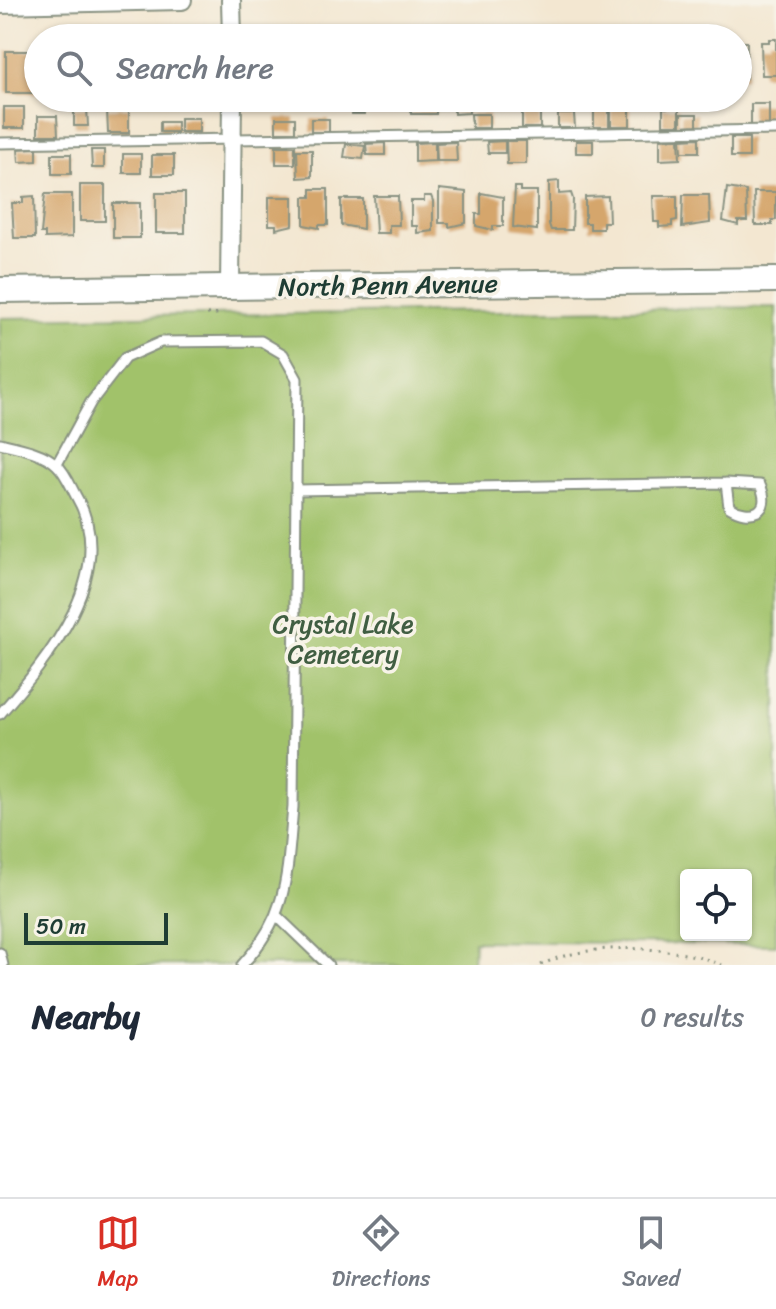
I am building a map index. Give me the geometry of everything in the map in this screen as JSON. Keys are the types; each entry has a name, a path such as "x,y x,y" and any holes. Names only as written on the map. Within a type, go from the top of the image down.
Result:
{"main road":[{"name":"North Penn Avenue","path":"0,290 776,280"}],"street":[{"path":"0,4 182,0"},
{"path":"231,0 232,24"},
{"path":"230,287 232,112"}],"lane":[{"path":"0,143 776,130"},
{"path":"57,464 91,402 125,358 161,342 261,341 283,354 297,379 293,807 278,917 242,965"},
{"path":"0,443 57,464 83,508 90,545 84,588 59,636 33,676 0,714"},
{"path":"296,490 726,483 760,485 765,495 762,510 756,515 743,516 729,507 726,483"},
{"path":"278,917 328,965"},
{"path":"0,953 3,965"}],"path":[{"path":"207,314 216,314 216,311"},
{"path":"541,965 566,954 595,951 665,952 722,965"}],"green space":[{"name":"Crystal Lake Cemetery","path":"776,307 776,945 474,941 473,965 0,965 0,318"}],"building":[{"path":"769,39 776,39 776,75 762,75 761,42 769,42"},
{"path":"6,51 24,51 24,93 6,93"},
{"path":"752,104 769,104 769,125 751,125"},
{"path":"4,107 24,107 24,128 4,128"},
{"path":"74,112 87,112 88,126 74,126"},
{"path":"107,112 129,112 129,133 108,133"},
{"path":"411,112 436,112 436,114"},
{"path":"522,112 540,112 540,128 522,128"},
{"path":"594,112 609,112 609,127 594,127"},
{"path":"611,112 630,112 630,126 611,126"},
{"path":"663,112 679,112 679,125 663,125"},
{"path":"471,114 489,114 489,128 472,128"},
{"path":"558,114 574,114 575,128 558,128"},
{"path":"681,114 697,114 697,125 681,126"},
{"path":"38,116 57,116 58,135 38,135"},
{"path":"180,118 199,118 199,132 180,132"},
{"path":"276,118 295,118 295,132 276,132"},
{"path":"311,119 329,119 329,132 311,132"},
{"path":"160,122 177,122 177,132 160,132"},
{"path":"679,138 680,159 660,160 660,139"},
{"path":"699,138 699,152 682,152 681,139"},
{"path":"731,138 749,138 749,157 731,157"},
{"path":"505,141 505,153 488,153 487,142"},
{"path":"506,141 526,141 526,164 507,164"},
{"path":"576,141 593,141 593,153 576,153"},
{"path":"435,142 435,161 415,162 415,143"},
{"path":"456,142 457,161 437,161 436,143"},
{"path":"385,143 385,155 367,155 366,144"},
{"path":"346,144 365,146 363,159 344,157"},
{"path":"276,146 295,146 295,164 276,164"},
{"path":"37,148 37,161 19,162 18,149"},
{"path":"91,150 104,150 104,168 92,168"},
{"path":"297,150 312,150 312,177 298,178"},
{"path":"52,154 71,154 71,174 52,174"},
{"path":"123,154 141,154 141,173 123,173"},
{"path":"152,155 174,155 174,175 152,175"},
{"path":"559,181 559,194 571,193 573,199 572,230 551,230 549,224 549,182"},
{"path":"80,185 105,185 105,221 80,221"},
{"path":"515,187 520,187 520,191 537,191 537,230 513,227"},
{"path":"727,188 746,191 747,221 738,221 738,225 723,221"},
{"path":"311,189 328,189 328,225 319,225 319,228 304,225 304,197 311,197"},
{"path":"439,189 466,192 466,223 449,227 449,223 439,223"},
{"path":"754,192 776,192 776,220 772,220 772,225 755,225"},
{"path":"156,193 185,193 185,233 156,233"},
{"path":"481,193 503,197 503,226 493,226 493,230 476,226 476,214 481,214"},
{"path":"45,194 72,194 72,237 45,238 45,233 41,233"},
{"path":"683,195 709,195 710,223 682,227"},
{"path":"34,196 35,238 14,238 12,203 23,203 23,197"},
{"path":"374,196 398,196 399,225 389,225 389,233 376,233"},
{"path":"424,196 431,196 433,201 433,231 417,233 417,226 411,226 411,201 424,201"},
{"path":"608,196 609,222 603,222 603,229 590,229 590,223 585,223 585,197"},
{"path":"653,196 677,196 677,220 672,221 672,226 659,227 659,222 654,222"},
{"path":"269,197 293,197 293,225 276,229 276,225 269,225"},
{"path":"341,199 363,199 363,229 341,225"},
{"path":"113,203 140,203 140,238 113,238"}]}
